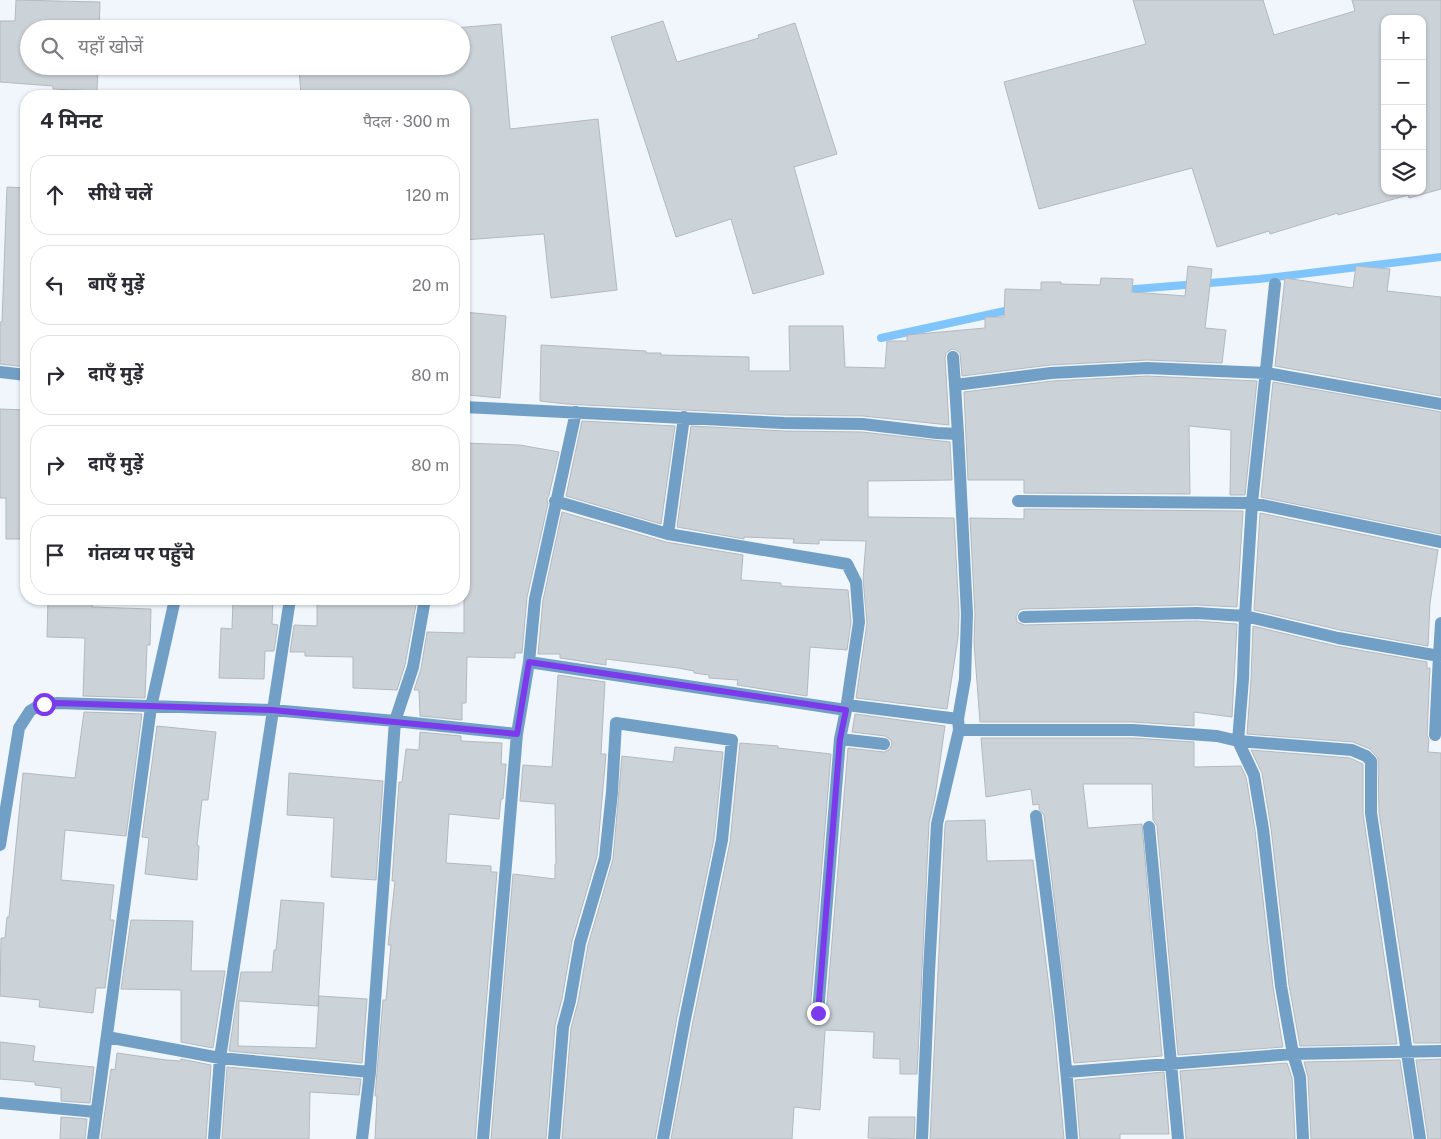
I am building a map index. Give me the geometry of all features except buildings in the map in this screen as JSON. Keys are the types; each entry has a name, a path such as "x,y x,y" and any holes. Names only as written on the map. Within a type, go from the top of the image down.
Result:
{"street":[{"path":"1276,284 1252,503 1238,741 1254,775 1263,829 1281,986 1293,1054 1300,1077 1303,1139"},
{"path":"922,1139 928,972 937,824 959,724 965,680 967,614 953,357"},
{"path":"955,385 1052,373 1147,368 1266,373 1441,404"},
{"path":"0,372 20,374"},
{"path":"470,407 863,424 958,434"},
{"path":"483,1139 517,734 529,662 535,599 576,412"},
{"path":"668,534 684,417"},
{"path":"555,501 668,534 847,564 856,582 858,622 847,708 840,739 818,1013"},
{"path":"1018,502 1252,503 1441,542"},
{"path":"92,1139 151,707 174,605"},
{"path":"214,1139 220,1058 289,605"},
{"path":"362,1139 370,1072 395,721 413,667 425,605"},
{"path":"1024,617 1198,613 1245,616 1338,638 1439,656"},
{"path":"1435,735 1441,623"},
{"path":"529,662 959,724 1133,730 1217,736 1238,741 1352,750 1366,756 1370,761 1371,813 1420,1139"},
{"path":"0,845 19,728 30,711 38,706 57,703 272,710 517,734"},
{"path":"554,1139 563,1027 570,1001 580,943 605,858 612,792 616,723 732,740 722,840 663,1139"},
{"path":"840,739 884,744"},
{"path":"1036,816 1067,1072 1072,1139"},
{"path":"1149,827 1178,1139"},
{"path":"107,1037 220,1058 370,1072"},
{"path":"1067,1072 1293,1054 1441,1051"},
{"path":"0,1103 96,1112"}],"waterway":[{"path":"1123,290 1259,279 1441,257"},
{"path":"881,338 1014,309"}],"route":[{"path":"44,704 272,710 517,734 529,662 846,710 840,739 818,1013"}]}
